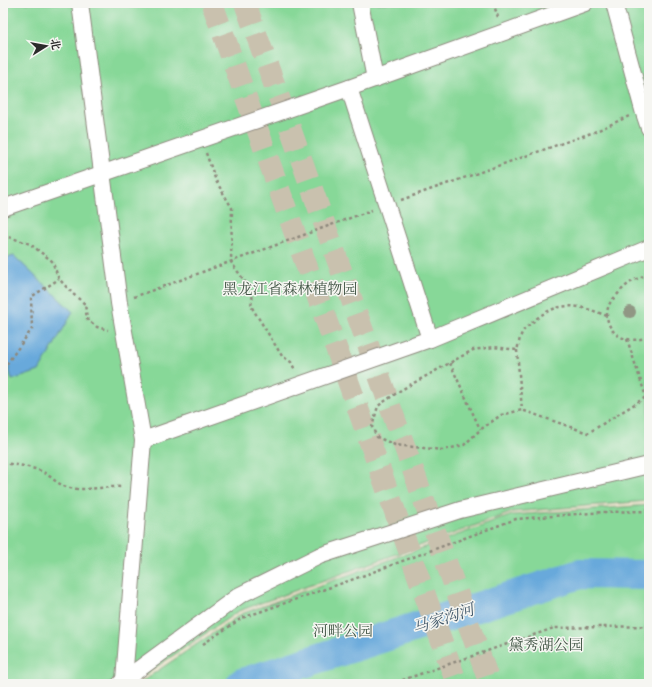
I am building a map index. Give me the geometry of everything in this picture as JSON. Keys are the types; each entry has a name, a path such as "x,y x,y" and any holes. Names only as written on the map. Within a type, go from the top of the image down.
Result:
{"street":[{"path":"80,3 119,303 144,440 122,682"},
{"path":"360,3 375,79"},
{"path":"3,208 375,79 585,3"},
{"path":"614,3 649,128"},
{"path":"349,88 430,339"},
{"path":"144,440 430,339 649,248"},
{"path":"122,682 240,595 319,556 460,510 649,465"}],"path":[{"path":"202,139 216,181 232,208 232,262 253,293 251,306 282,356 292,362 302,384"},
{"path":"3,236 30,244 52,261 59,279 85,304 87,319 97,327 124,334"},
{"path":"649,274 626,285 610,302 607,311 607,320 618,336 634,340 649,337"},
{"path":"3,369 32,329 31,297 59,279"},
{"path":"522,410 517,350 523,330 553,308 568,306 581,307 607,316"},
{"path":"517,350 494,347 473,350 401,390 378,406 372,427 377,437 395,445 443,450 464,445 480,430 501,415 522,410 588,433 647,398 627,339"},
{"path":"450,362 480,430"},
{"path":"3,463 36,469 62,485 70,488 140,488"},
{"path":"197,649 242,618 354,579 516,519 602,512 649,511"},
{"path":"391,684 554,628 649,626"}],"green space":[{"name":"黑龙江省森林植物园","path":"3,3 649,3 649,501 513,512 239,611 131,684 3,684"},
{"name":"河畔公园","path":"649,505 649,684 138,684 241,614 512,515"}],"water":[{"path":"14,256 73,312 39,371 12,380 3,346 3,259"}],"waterway":[{"name":"马家沟河","path":"241,684 580,574 649,575"}],"tunnel":[{"path":"212,3 457,684"},
{"path":"245,3 490,684"}],"park label":[{"name":"黛秀湖公园","path":"546,645"}]}
